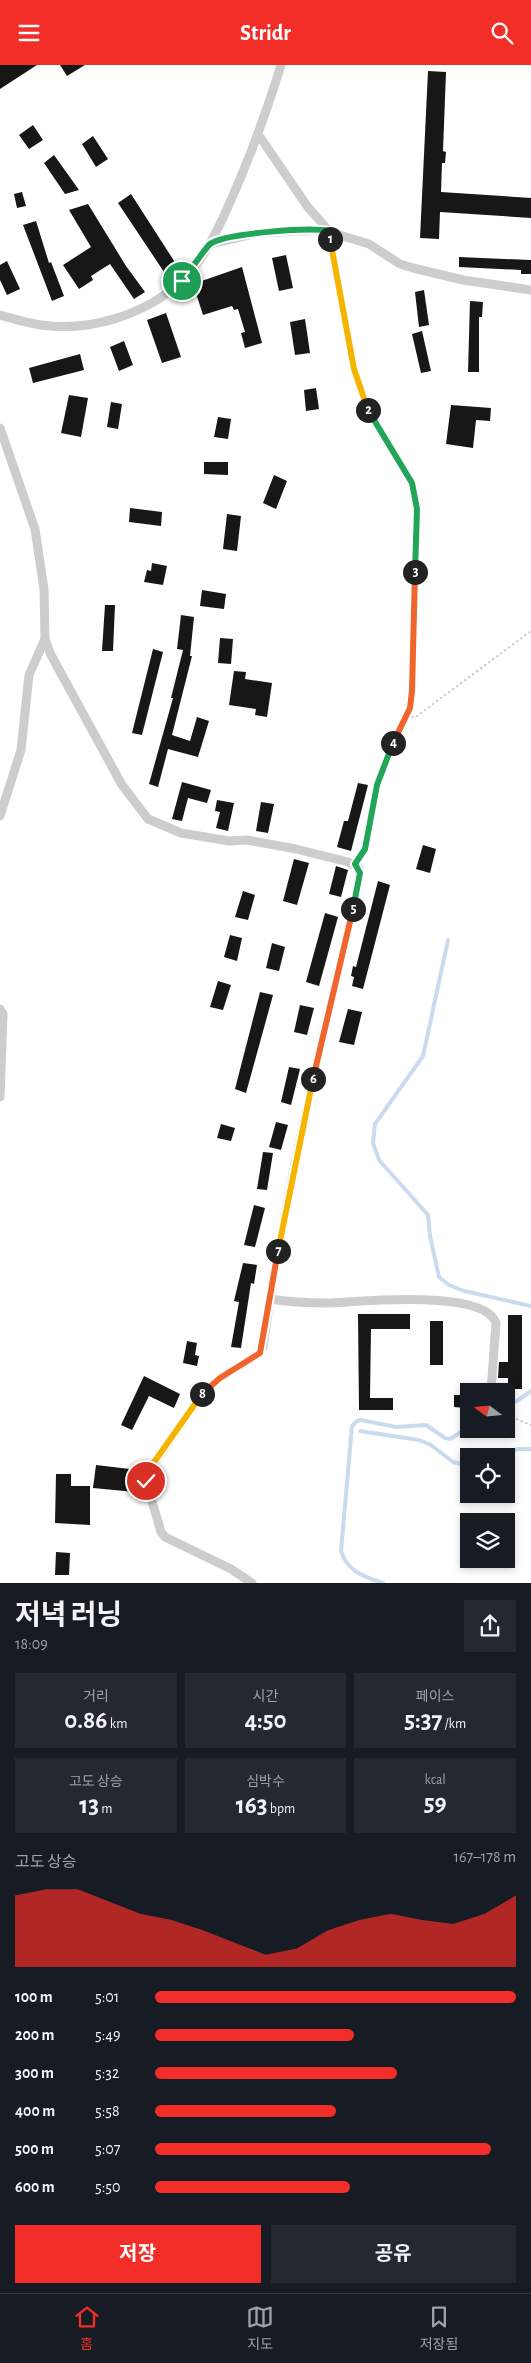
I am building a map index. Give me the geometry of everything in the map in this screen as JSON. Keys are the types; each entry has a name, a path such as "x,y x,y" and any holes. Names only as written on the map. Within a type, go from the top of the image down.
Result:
{"street":[{"path":"0,315 30,323 56,326 89,324 115,319 155,301 182,281 210,244 244,172 281,65"},
{"path":"258,133 303,200 329,231"},
{"path":"210,244 258,233 309,229 329,231 369,244 413,269 463,280 531,290"},
{"path":"0,428 35,529 44,589 45,639 51,655 122,785 148,819 181,833 230,841 247,840 296,849 355,864 360,873 350,927 318,1060 286,1207 260,1353 220,1378 204,1391 150,1468 146,1481 161,1532 165,1537 231,1569 252,1583"},
{"path":"0,817 21,750 29,675 45,639"},
{"path":"0,1009 3,1014 0,1097"},
{"path":"270,1299 325,1303 428,1299 467,1303 481,1307 494,1318 496,1323 492,1383"}],"path":[{"path":"329,231 358,384 367,407 406,470 415,494 417,526 415,649 412,691 406,718 382,767 370,831 362,856 355,864"},
{"path":"406,718 417,716 531,631"},
{"path":"515,1419 531,1425"}],"building":[{"path":"0,65 37,65 0,89"},
{"path":"60,65 85,65 67,76"},
{"path":"428,71 446,72 443,151 446,152 445,163 442,163 441,192 531,198 531,218 440,212 439,239 420,238"},
{"path":"33,125 43,140 29,149 19,135"},
{"path":"93,136 108,159 96,167 82,144"},
{"path":"54,155 79,190 65,194 44,163"},
{"path":"22,192 26,206 17,208 14,194"},
{"path":"131,194 178,267 166,275 118,203"},
{"path":"88,204 126,266 145,292 134,299 110,264 91,276 93,280 79,289 63,265 91,247 69,210"},
{"path":"36,221 49,263 51,262 64,296 52,301 23,225"},
{"path":"286,255 293,288 279,291 272,258"},
{"path":"459,257 531,260 531,274 521,274 521,270 459,267"},
{"path":"7,261 20,289 7,295 0,280 0,265"},
{"path":"242,267 262,343 245,348 241,333 245,332 238,309 234,310 232,306 203,315 193,284"},
{"path":"424,290 429,325 419,327 415,292"},
{"path":"470,301 483,302 482,317 479,317 479,372 468,372"},
{"path":"166,313 181,357 162,363 147,320"},
{"path":"305,319 310,353 295,355 290,322"},
{"path":"422,331 431,371 421,373 412,334"},
{"path":"124,341 133,365 119,371 110,347"},
{"path":"80,354 84,370 33,383 29,368"},
{"path":"316,388 319,409 306,411 304,390"},
{"path":"69,395 88,398 81,437 61,433"},
{"path":"111,402 122,404 118,429 107,427"},
{"path":"451,405 491,408 490,421 476,420 473,448 446,444"},
{"path":"218,417 231,419 228,439 214,437"},
{"path":"204,462 228,462 228,475 204,474"},
{"path":"274,475 287,481 276,509 263,503"},
{"path":"130,508 162,512 161,526 129,522"},
{"path":"227,514 241,516 237,551 223,549"},
{"path":"152,563 167,566 163,585 144,582 147,570 151,571"},
{"path":"202,590 226,594 224,609 200,606"},
{"path":"105,605 115,605 113,651 102,651"},
{"path":"181,615 194,617 190,656 192,656 172,735 190,741 197,717 209,721 198,757 168,749 158,787 149,784 173,698 171,698 183,650 177,649"},
{"path":"220,638 233,639 231,664 218,663"},
{"path":"153,649 163,652 142,735 132,733"},
{"path":"234,671 246,672 245,679 272,683 267,717 255,715 256,709 229,705"},
{"path":"182,782 211,790 207,803 188,798 182,821 172,819"},
{"path":"358,783 368,785 351,851 337,847 344,821 348,821"},
{"path":"217,800 234,803 228,831 216,828 220,812 215,811"},
{"path":"261,802 274,804 268,833 256,831"},
{"path":"423,845 436,849 430,873 416,869"},
{"path":"294,859 309,863 297,905 283,901"},
{"path":"336,866 348,870 341,897 329,894"},
{"path":"378,881 390,885 363,989 352,986 354,977 351,976 353,966 356,967"},
{"path":"243,891 255,895 248,920 235,917"},
{"path":"325,913 338,917 319,986 306,982"},
{"path":"230,935 242,938 237,961 224,957"},
{"path":"272,943 285,947 279,971 266,968"},
{"path":"218,981 231,985 223,1010 210,1007"},
{"path":"260,992 273,995 246,1093 235,1089"},
{"path":"300,1005 314,1008 307,1035 294,1032"},
{"path":"348,1009 362,1012 354,1045 339,1042"},
{"path":"289,1067 300,1069 291,1105 281,1102"},
{"path":"276,1122 288,1125 281,1150 269,1147"},
{"path":"221,1124 235,1128 231,1141 217,1138"},
{"path":"263,1152 273,1153 267,1190 257,1189"},
{"path":"254,1205 265,1208 255,1247 244,1245"},
{"path":"243,1263 257,1265 254,1284 251,1283 241,1348 231,1347 239,1302 234,1301"},
{"path":"358,1314 410,1314 410,1329 371,1329 370,1398 393,1398 393,1410 359,1410"},
{"path":"508,1315 522,1315 522,1389 515,1389 515,1383 508,1383 508,1378 498,1378 499,1362 508,1362"},
{"path":"430,1321 443,1321 443,1365 430,1365"},
{"path":"187,1341 197,1343 195,1355 199,1356 197,1366 183,1363"},
{"path":"144,1376 180,1394 174,1408 149,1396 132,1430 121,1425"},
{"path":"454,1395 460,1395 460,1408 454,1407"},
{"path":"96,1465 138,1470 135,1492 93,1488"},
{"path":"56,1474 71,1474 71,1486 90,1486 90,1525 55,1523"},
{"path":"56,1552 70,1553 69,1575 55,1575"}],"waterway":[{"path":"448,940 423,1056 375,1124 373,1143 379,1160 428,1215 430,1236 439,1277 449,1285 464,1291 531,1306"},
{"path":"515,1402 531,1391"},
{"path":"383,1583 357,1572 347,1564 341,1551 352,1426 361,1420 396,1427 426,1425 445,1438 450,1439 460,1433"},
{"path":"360,1431 419,1440 431,1445 453,1462 460,1464"},
{"path":"515,1450 531,1449"}],"route":[{"path":"146,1481 150,1468 204,1391 220,1378 260,1353 263,1347 286,1207 318,1060 346,945 360,873 359,868 355,864 365,849 382,767 410,708 415,649 417,509 415,494 406,470 367,407 358,384 329,231 309,229 258,233 210,244 182,281"}]}
